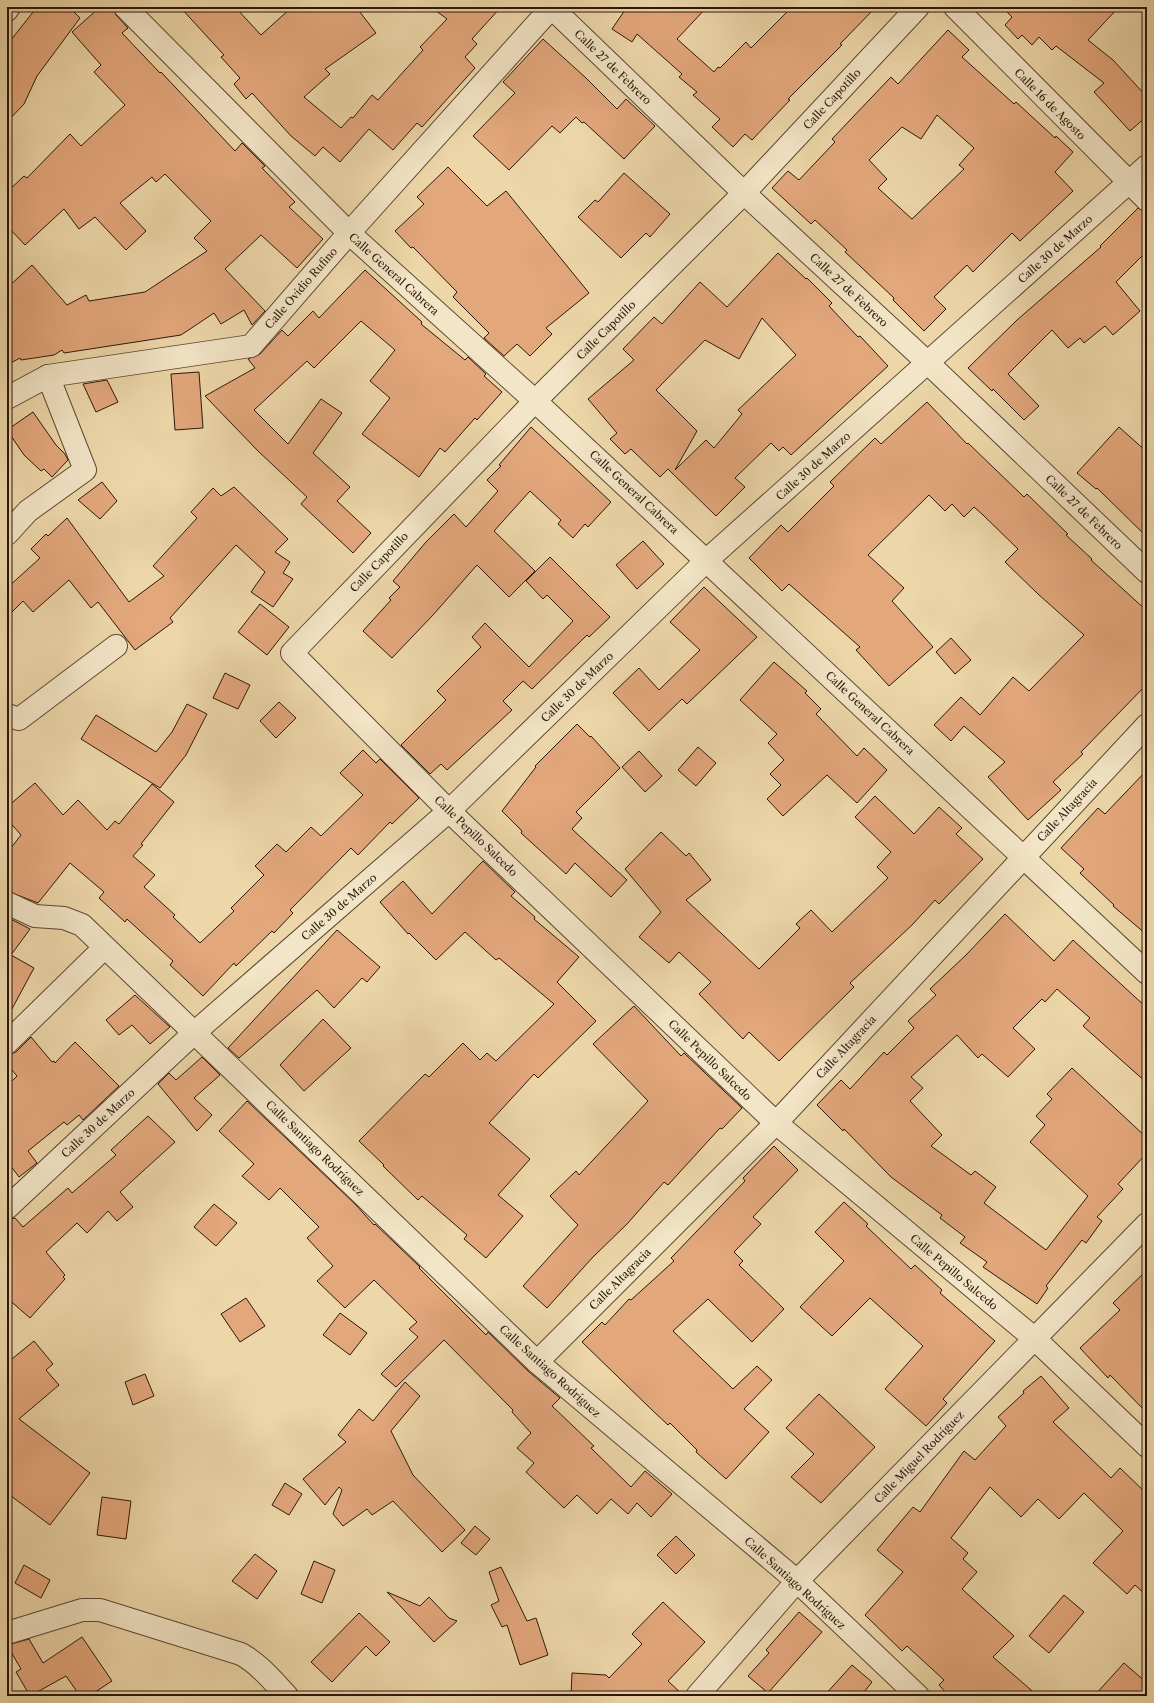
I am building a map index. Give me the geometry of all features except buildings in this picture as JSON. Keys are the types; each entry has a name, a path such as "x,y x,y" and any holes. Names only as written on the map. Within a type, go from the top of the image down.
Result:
{"street":[{"name":"Calle General Cabrera","path":"125,7 349,233 535,400 1147,973"},
{"name":"Calle Ovidio Rufino","path":"7,398 48,376 251,346 349,233 551,7"},
{"name":"Calle 27 de Febrero","path":"551,7 744,193 928,363 1147,572"},
{"name":"Calle Capotillo","path":"292,653 535,400 744,193 918,7"},
{"name":"Calle 16 de Agosto","path":"955,7 1147,200"},
{"name":"Calle 30 de Marzo","path":"7,1208 194,1032 450,811 707,560 1147,166"},
{"path":"7,534 28,511 85,470 48,376"},
{"path":"7,715 19,719 116,646"},
{"name":"Calle Pepillo Salcedo","path":"292,653 450,811 776,1123 1035,1339 1147,1446"},
{"name":"Calle Altagracia","path":"538,1362 776,1123 1147,725"},
{"name":"Calle Santiago Rodríguez","path":"7,903 35,916 64,918 82,925 104,948 194,1032 538,1362 797,1581 918,1696"},
{"path":"7,1043 104,948"},
{"name":"Calle Miguel Rodríguez","path":"697,1696 797,1581 1147,1224"},
{"path":"7,1633 82,1610 100,1610 241,1654 254,1662 287,1696"}]}
